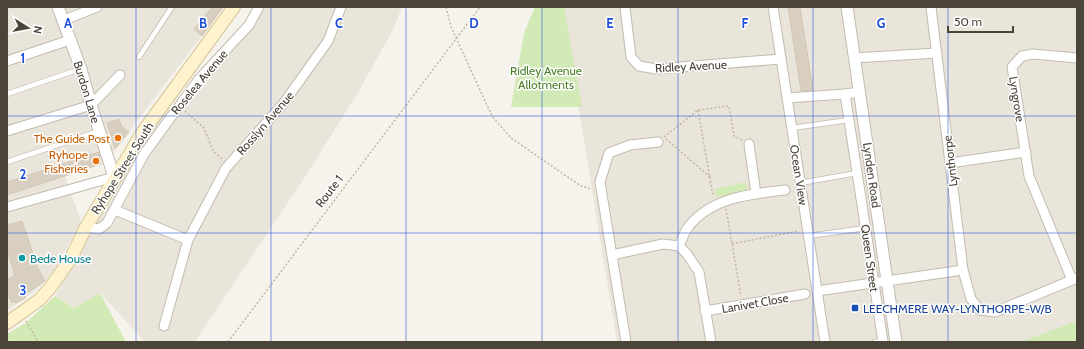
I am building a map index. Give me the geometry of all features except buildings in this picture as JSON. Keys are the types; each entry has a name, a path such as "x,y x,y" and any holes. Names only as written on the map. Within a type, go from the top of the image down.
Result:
{"main road":[{"name":"Ryhope Street South","path":"7,323 22,313 50,288 70,258 114,177 142,132 234,7"}],"street":[{"name":"Burdon Lane","path":"58,7 81,69 114,177"},
{"path":"62,21 97,7"},
{"name":"Roselea Avenue","path":"86,227 99,229 107,223 144,154 200,78 249,25 259,7"},
{"name":"Rosslyn Avenue","path":"164,326 188,240 229,165 283,104 328,41 341,7"},
{"name":"Ridley Avenue","path":"625,7 631,57 639,66 656,69 781,59"},
{"name":"Ocean View","path":"773,7 825,342"},
{"name":"Lynden Road","path":"847,7 896,342"},
{"name":"Lynthorpe","path":"931,7 963,270 971,300 980,310 996,312 1075,279"},
{"path":"7,61 70,40"},
{"path":"854,58 937,52"},
{"name":"Lyngrove","path":"1075,279 1029,176 1012,67 1022,56 1027,55 1077,58"},
{"path":"7,131 91,105 120,75"},
{"path":"787,98 860,92"},
{"name":"Queen Street","path":"845,94 866,228 880,342"},
{"path":"626,342 600,182 609,153 630,145 661,140"},
{"path":"749,144 756,194"},
{"path":"950,163 1026,152"},
{"path":"7,208 114,177"},
{"path":"679,246 688,226 707,209 724,201 756,194 785,190"},
{"path":"115,210 188,240"},
{"path":"612,254 664,244 679,246 687,254 699,272 711,342"},
{"path":"817,291 963,270"},
{"name":"Lanivet Close","path":"705,311 805,294"}],"lane":[{"path":"139,57 172,7"},
{"path":"7,94 81,69"},
{"path":"792,128 849,120"},
{"path":"7,162 99,131"},
{"path":"800,183 857,173"},
{"path":"808,233 866,228"}],"path":[{"path":"446,7 456,39 492,116 511,138 581,186 602,192"},
{"name":"Route 1","path":"228,342 480,7"},
{"path":"179,106 204,128 213,151 229,165"},
{"path":"710,177 661,140 698,110 729,106 734,136 749,144"},
{"path":"698,110 715,206"},
{"path":"724,201 742,305"},
{"path":"732,244 808,233"},
{"path":"22,313 38,342"}],"shaded area":[{"path":"7,7 224,7 117,147 101,164 65,176 81,222 52,274 36,290 7,311"},
{"path":"264,7 402,7 393,30 357,94 307,174 195,342 145,342 100,293 73,308 55,296 142,136 252,26"},
{"path":"562,7 1077,7 1077,323 1024,342 617,342"}],"green space":[{"name":"Ridley Avenue Allotments","path":"535,7 564,7 582,107 511,107 524,33"},
{"path":"746,182 747,191 716,197 715,189"},
{"path":"100,293 126,342 9,342 7,334 26,323 55,296 74,308"},
{"path":"1077,321 1077,342 1020,342"}],"place":[{"name":"The Guide Post","path":"118,138"},
{"name":"Ryhope Fisheries","path":"96,161"},
{"name":"Bede House","path":"22,258"},
{"name":"LEECHMERE WAY-LYNTHORPE-W/B","path":"855,308"}]}
